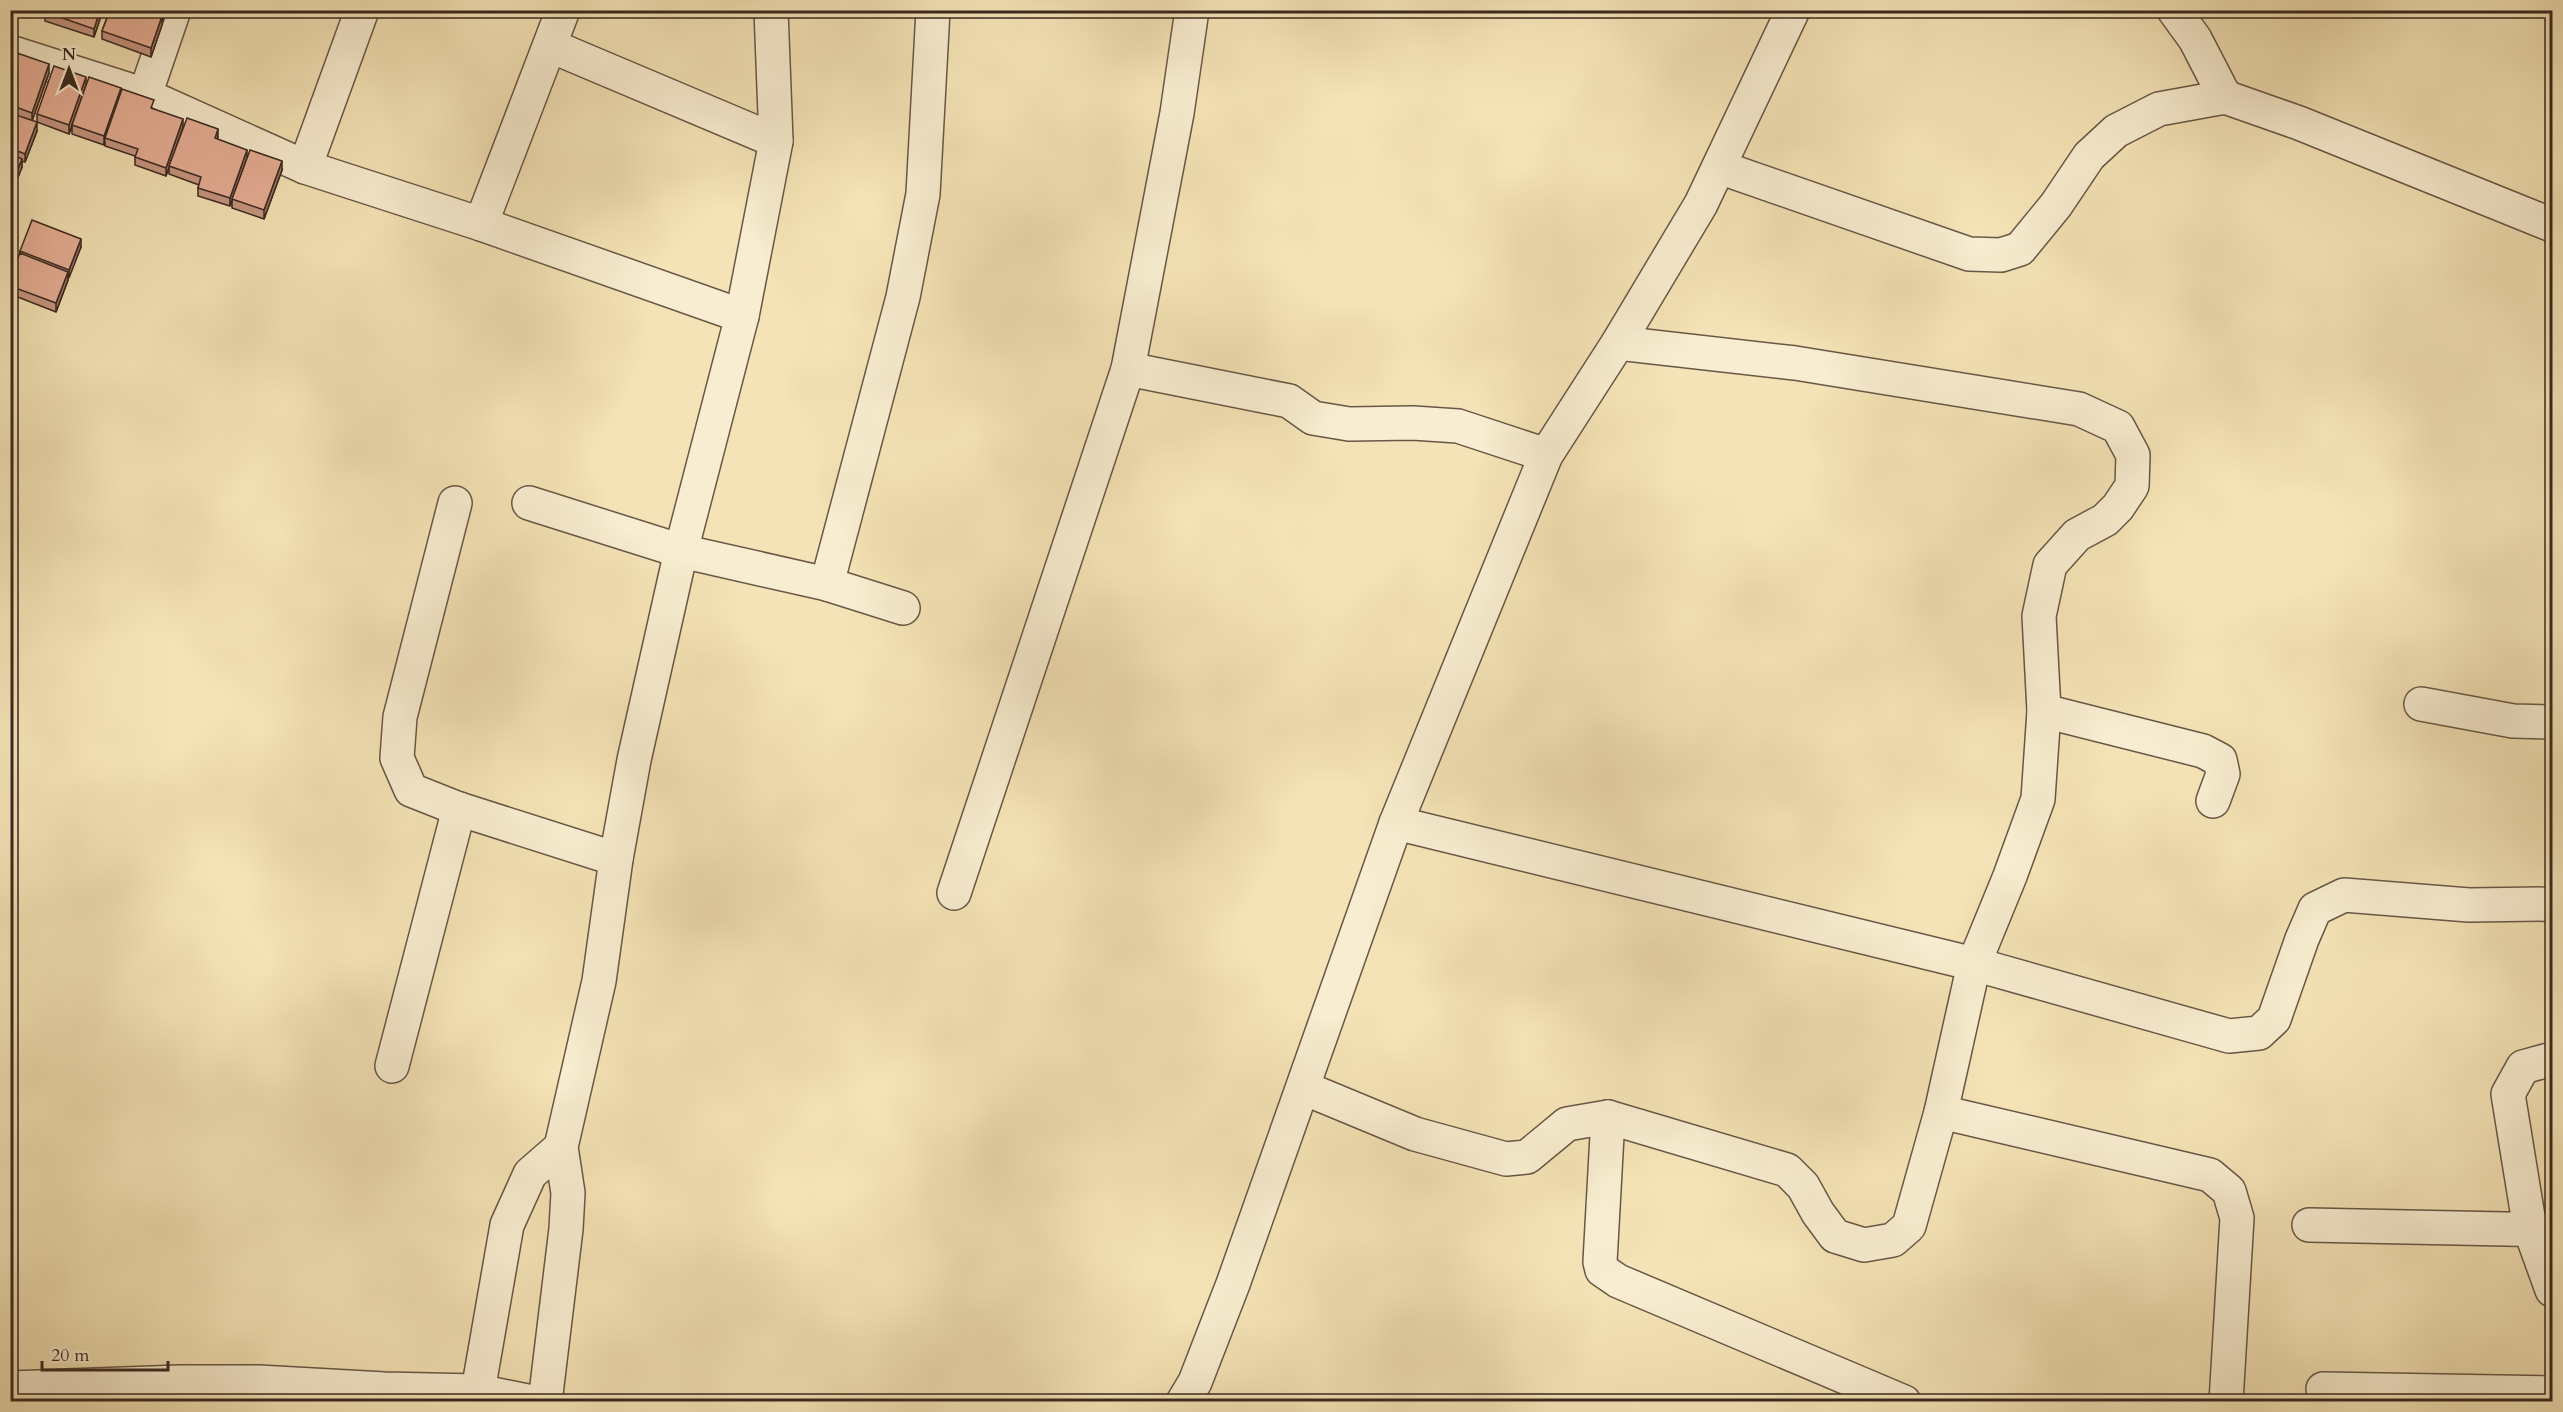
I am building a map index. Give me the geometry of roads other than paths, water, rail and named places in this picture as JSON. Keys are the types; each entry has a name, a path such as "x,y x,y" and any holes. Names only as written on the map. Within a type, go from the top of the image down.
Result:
{"street":[{"path":"145,95 174,10"},
{"path":"304,167 362,10"},
{"path":"480,224 551,46 563,10"},
{"path":"545,1401 566,1229 568,1193 561,1147 599,981 616,860 634,760 681,550 742,316 776,141 771,10"},
{"path":"827,584 903,297 923,194 933,10"},
{"path":"954,893 1128,369 1177,113 1192,10"},
{"path":"1184,1401 1195,1382 1233,1284 1396,824 1546,455 1618,343 1701,204 1793,10"},
{"path":"2174,10 2195,39 2225,98"},
{"path":"551,46 776,141"},
{"path":"10,52 145,95 304,167 480,224 742,316"},
{"path":"1719,167 1969,254 2001,255 2020,249 2055,205 2089,156 2116,131 2159,109 2225,98 2300,123 2553,225"},
{"path":"1304,1088 1415,1134 1506,1159 1527,1157 1567,1124 1608,1117 1787,1170 1803,1186 1818,1213 1835,1236 1864,1245 1893,1240 1909,1226 1941,1112 1974,964 2010,876 2037,799 2044,711 2039,616 2050,565 2077,535 2105,520 2118,507 2132,486 2133,455 2118,427 2079,409 1795,363 1618,343"},
{"path":"1128,369 1289,401 1313,417 1349,424 1413,423 1458,426 1546,455"},
{"path":"455,503 400,717 397,758 411,789 459,809 616,860"},
{"path":"529,503 681,550 827,584 903,608"},
{"path":"2421,704 2513,721 2553,722"},
{"path":"2044,711 2203,751 2220,760 2223,774 2213,801"},
{"path":"392,1066 459,809"},
{"path":"1396,824 1974,964 2229,1036 2259,1033 2274,1020 2301,939 2315,909 2344,895 2469,905 2553,904"},
{"path":"2553,1059 2523,1067 2508,1094 2553,1290"},
{"path":"1941,1112 2210,1175 2229,1191 2237,1218 2226,1401"},
{"path":"1608,1117 1600,1262 1604,1272 1618,1281 1904,1401"},
{"path":"478,1391 507,1225 530,1174 561,1147"},
{"path":"2309,1225 2541,1230"},
{"path":"10,1388 180,1382 259,1382 383,1395 478,1391 532,1401"},
{"path":"2323,1389 2553,1394"}]}
